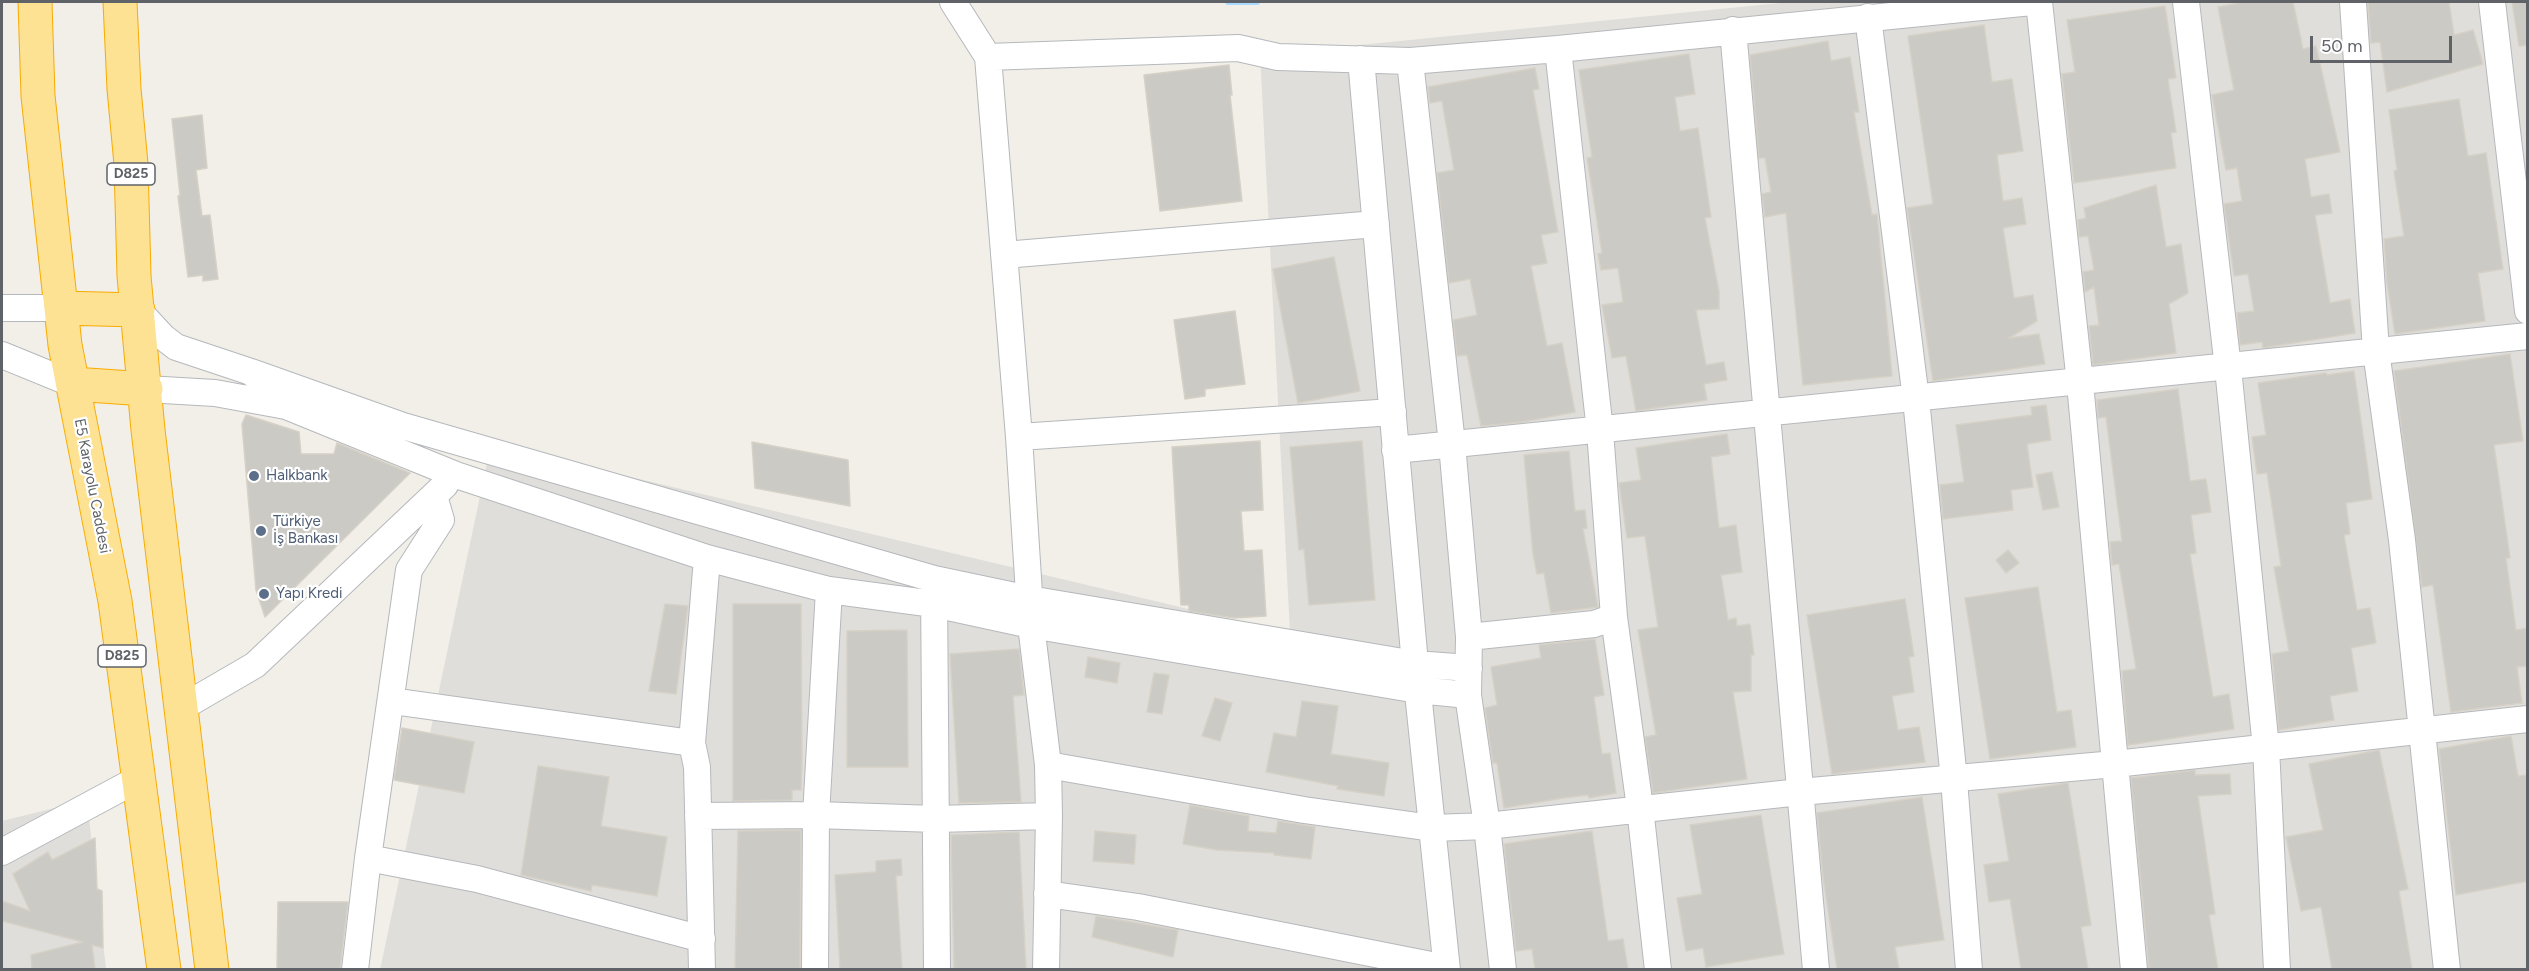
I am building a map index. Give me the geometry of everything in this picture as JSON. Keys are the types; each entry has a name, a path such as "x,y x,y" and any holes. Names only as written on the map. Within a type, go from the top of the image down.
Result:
{"highway":[{"name":"E5 Karayolu Caddesi","path":"35,2 38,96 61,308 114,601 164,969"},
{"name":"D825","path":"126,9 124,89 131,164 134,276 148,430 212,969"},
{"path":"61,308 138,310"},
{"path":"73,384 146,389"}],"street":[{"path":"988,57 1238,48 1278,57 1410,61 1558,49 2032,2"},
{"path":"2038,2 2080,383 2134,969"},
{"path":"2186,2 2228,368 2266,748 2277,969"},
{"path":"2353,2 2376,351 2402,540 2447,969"},
{"path":"2492,2 2528,311"},
{"path":"954,3 988,57 1019,437 1031,625 1048,765 1046,969"},
{"path":"1868,17 1916,399 1954,780 1969,969"},
{"path":"1733,30 1816,969"},
{"path":"1558,49 1600,431 1614,618 1640,808 1658,969"},
{"path":"1047,894 1138,908 1446,968 1415,664 1361,59"},
{"path":"1410,61 1452,444 1469,637 1468,695 1487,826 1503,969"},
{"path":"1004,255 1376,224"},
{"path":"2,308 61,308"},
{"path":"138,310 164,338 176,347 403,426 934,579 1029,599 1415,664 1469,668"},
{"path":"1395,450 2080,383 2528,336"},
{"path":"2,355 73,384"},
{"path":"251,372 286,406"},
{"path":"146,389 214,393 286,406 456,475 707,558 829,590 934,604 1031,625 1418,690 1468,695"},
{"path":"1019,437 1393,411"},
{"path":"181,708 255,665 456,475"},
{"path":"356,969 368,858 409,570 441,520 434,496"},
{"path":"702,969 697,767 692,743 707,558"},
{"path":"934,579 938,969"},
{"path":"814,969 816,815 829,590"},
{"path":"1469,637 1594,624 1614,618"},
{"path":"392,701 692,743"},
{"path":"1048,765 1304,810 1432,828 1487,826 1800,792 2115,764 2528,719"},
{"path":"2,852 138,779"},
{"path":"698,816 816,815 936,819 1049,816"},
{"path":"368,858 477,879 702,939"}],"shaded area":[{"path":"1790,2 2527,2 2527,969 380,970 491,444 1290,633 1260,55"},
{"path":"87,800 106,969 2,969 2,821"}],"building":[{"path":"2245,2 2293,2 2303,49 2316,46 2340,152 2305,159 2311,197 2329,194 2332,213 2315,215 2330,303 2350,299 2355,333 2263,348 2262,342 2240,345 2237,313 2254,311 2248,274 2234,276 2224,204 2242,201 2237,168 2226,170 2212,95 2234,90 2218,7"},
{"path":"2368,2 2449,2 2454,35 2473,30 2483,64 2387,92 2380,42 2371,43"},
{"path":"2512,2 2528,2 2528,45 2519,46"},
{"path":"2165,6 2176,78 2168,79 2176,132 2171,133 2176,168 2074,183 2062,74 2075,72 2067,20"},
{"path":"1984,25 1992,82 2012,79 2023,151 1997,155 2003,201 2022,198 2026,224 2003,228 2014,298 2033,295 2037,321 2009,338 2039,334 2045,364 1933,381 1907,208 1933,204 1908,36"},
{"path":"1828,41 1831,61 1850,57 1859,112 1854,112 1872,215 1877,214 1892,376 1803,385 1786,213 1765,217 1762,194 1771,192 1765,158 1759,158 1750,55"},
{"path":"1689,54 1695,94 1675,97 1680,131 1698,128 1711,217 1705,218 1719,292 1719,309 1696,310 1706,365 1724,362 1727,380 1704,384 1707,400 1636,411 1626,356 1612,358 1602,305 1623,302 1618,268 1601,270 1598,254 1602,253 1587,158 1592,157 1579,70"},
{"path":"1229,65 1232,95 1230,95 1242,201 1160,211 1144,75"},
{"path":"1535,68 1539,89 1533,90 1558,232 1541,235 1547,263 1531,266 1547,346 1562,343 1575,412 1523,422 1481,426 1467,355 1457,356 1453,320 1477,315 1470,279 1449,283 1437,173 1454,170 1442,101 1430,103 1428,87"},
{"path":"2459,99 2468,156 2486,153 2503,269 2478,273 2485,321 2395,334 2387,283 2384,239 2404,236 2394,171 2397,170 2389,110"},
{"path":"202,115 207,168 196,170 202,216 210,215 218,279 203,281 203,275 188,277 172,119"},
{"path":"2156,185 2166,247 2181,244 2188,293 2169,304 2176,353 2093,365 2089,326 2099,325 2094,287 2085,292 2083,272 2094,270 2088,236 2079,237 2078,220 2086,218 2084,208"},
{"path":"1334,257 1360,391 1298,403 1273,269"},
{"path":"1235,311 1245,384 1205,389 1205,396 1185,399 1174,320"},
{"path":"2510,354 2523,441 2494,445 2510,558 2506,558 2516,630 2528,628 2528,666 2517,667 2522,703 2451,712 2433,585 2422,587 2394,371"},
{"path":"2354,371 2372,499 2346,503 2350,534 2344,535 2357,610 2370,608 2376,643 2351,648 2358,691 2330,696 2334,720 2279,730 2272,654 2289,651 2274,567 2281,566 2267,473 2257,474 2252,437 2266,435 2258,383"},
{"path":"2178,389 2190,481 2206,479 2211,512 2191,515 2196,553 2190,554 2213,697 2229,694 2234,729 2128,745 2122,671 2136,669 2119,564 2112,565 2110,542 2122,541 2106,417 2098,418 2097,400"},
{"path":"2046,405 2051,440 2027,444 2033,487 2011,490 2013,510 1943,519 1940,485 1964,482 1956,425 2032,415 2031,407"},
{"path":"246,415 299,432 301,454 334,454 337,443 410,473 265,617 256,590 242,424"},
{"path":"1727,434 1730,454 1711,457 1719,528 1736,525 1742,572 1721,575 1728,620 1736,618 1737,626 1750,624 1754,655 1751,655 1751,691 1733,692 1747,779 1653,793 1645,737 1656,735 1638,630 1658,627 1645,536 1627,538 1619,483 1641,480 1636,448"},
{"path":"1260,441 1263,510 1241,511 1244,551 1262,550 1266,616 1234,618 1189,611 1189,605 1181,605 1172,447"},
{"path":"1362,441 1375,600 1309,605 1304,549 1299,550 1290,447"},
{"path":"752,442 848,460 850,506 755,488"},
{"path":"1569,451 1575,511 1585,510 1587,528 1583,529 1598,607 1551,613 1544,573 1537,574 1533,554 1524,455"},
{"path":"2052,472 2059,507 2043,510 2036,475"},
{"path":"2008,550 2019,563 2006,573 1996,560"},
{"path":"2038,587 2057,712 2071,710 2076,747 1990,759 1965,598"},
{"path":"1905,599 1914,656 1909,657 1914,692 1892,696 1898,730 1919,727 1925,762 1832,774 1807,615"},
{"path":"665,604 688,606 676,694 649,691"},
{"path":"733,604 801,604 801,790 792,790 792,800 733,801"},
{"path":"907,630 908,767 847,767 847,631"},
{"path":"1595,639 1604,695 1594,697 1602,754 1610,753 1616,793 1589,798 1588,795 1563,798 1504,808 1497,763 1493,763 1485,708 1497,705 1491,667 1541,658 1539,645"},
{"path":"1019,649 1024,695 1013,696 1021,802 959,803 950,654"},
{"path":"1088,657 1120,663 1117,683 1085,677"},
{"path":"1154,673 1169,675 1162,714 1147,712"},
{"path":"1215,698 1232,703 1220,741 1202,736"},
{"path":"1302,701 1338,706 1331,754 1389,763 1384,796 1337,789 1338,786 1266,772 1274,733 1296,737"},
{"path":"402,728 474,742 464,793 394,780"},
{"path":"2511,736 2518,776 2528,775 2528,881 2456,895 2439,749"},
{"path":"2379,750 2408,889 2399,891 2412,969 2332,969 2321,907 2301,911 2286,837 2323,830 2309,764"},
{"path":"538,766 609,777 601,826 667,837 657,896 592,885 591,891 521,875"},
{"path":"2195,770 2195,775 2230,774 2231,794 2198,796 2215,914 2209,915 2218,969 2149,969 2131,778"},
{"path":"2068,783 2091,925 2081,927 2088,969 2021,969 2010,899 1989,902 1984,865 2009,861 1998,794"},
{"path":"1922,797 1944,940 1895,947 1899,969 1837,969 1823,877 1817,813"},
{"path":"1190,805 1249,816 1248,831 1276,833 1278,821 1315,827 1311,859 1274,855 1274,853 1217,850 1183,844"},
{"path":"1761,815 1784,954 1706,967 1703,948 1686,951 1677,898 1702,894 1690,825"},
{"path":"801,830 800,969 735,969 738,831"},
{"path":"1095,831 1136,835 1134,864 1093,861"},
{"path":"1592,831 1608,941 1623,939 1628,969 1535,969 1532,949 1516,951 1504,844"},
{"path":"1019,832 1026,969 954,969 951,835"},
{"path":"95,838 97,889 102,891 103,948 92,945 95,969 32,969 31,955 83,942 2,921 2,901 30,911 13,874 48,852 52,860"},
{"path":"901,859 902,875 896,876 902,969 840,969 835,875 876,872 876,861"},
{"path":"278,902 348,902 340,969 277,969"},
{"path":"1096,916 1178,930 1173,957 1092,937"}],"waterway":[{"path":"1228,2 1257,2"}],"place":[{"name":"Halkbank","path":"254,476"},
{"name":"Türkiye İş Bankası","path":"261,531"},
{"name":"Yapı Kredi","path":"264,594"}]}
